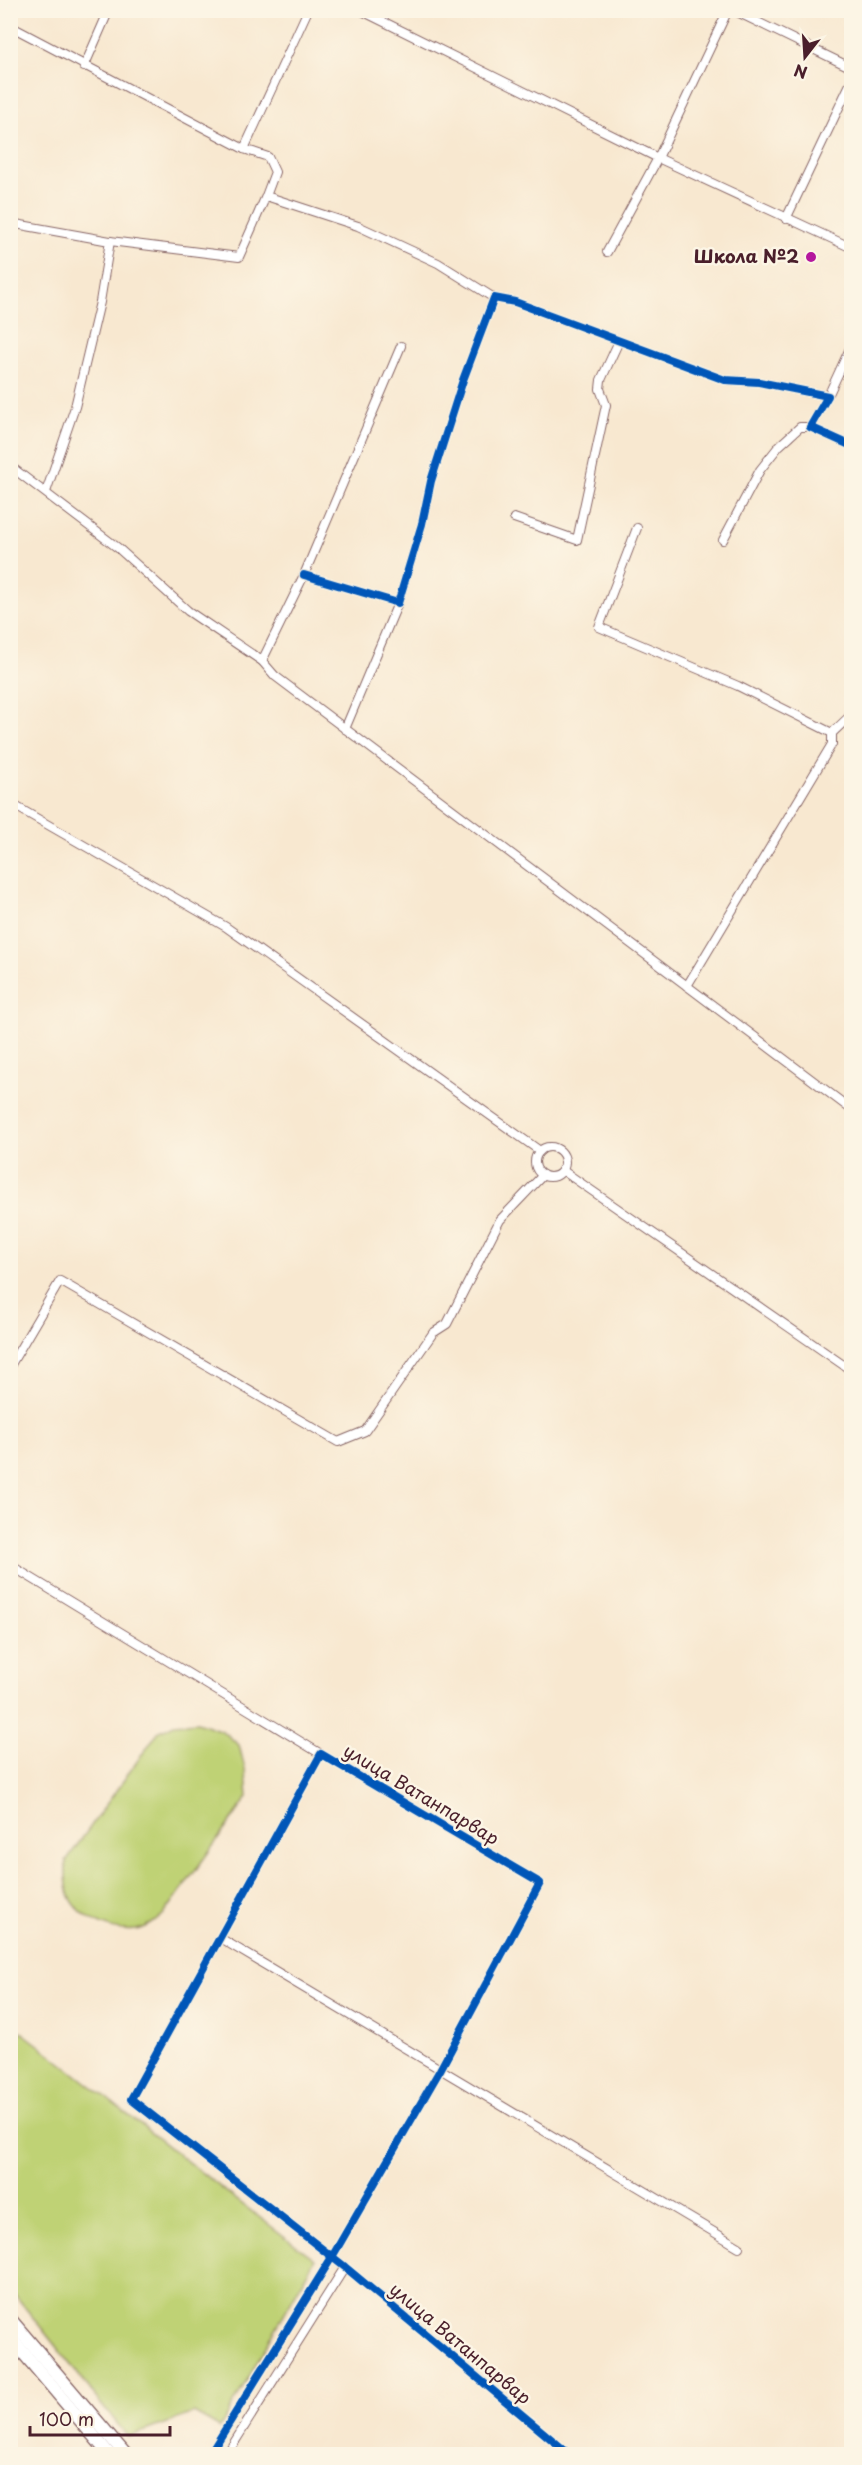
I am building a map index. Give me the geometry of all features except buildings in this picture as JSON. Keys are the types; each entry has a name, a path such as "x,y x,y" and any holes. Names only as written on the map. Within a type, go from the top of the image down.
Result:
{"main road":[{"path":"10,2319 125,2454"},
{"path":"10,2337 109,2454"}],"street":[{"path":"84,67 109,10"},
{"path":"244,149 308,10"},
{"path":"360,10 658,158 852,248"},
{"path":"607,252 658,158 730,10 852,68"},
{"path":"10,26 75,59 84,67 244,149 268,157 275,172 239,257 110,241 10,223"},
{"path":"786,219 852,80"},
{"path":"266,196 358,226 438,263 494,298 516,302 725,380 759,382 828,396"},
{"path":"46,492 75,407 100,302 110,241"},
{"path":"345,729 398,603 434,470 463,380 494,298"},
{"path":"514,518 577,540 606,405 606,399 600,389 601,380 619,341"},
{"path":"810,427 828,396 852,344"},
{"path":"262,661 304,574 401,346"},
{"path":"723,540 759,470 779,446 800,427 810,427 852,446"},
{"path":"10,466 118,548 188,611 262,661 275,676 852,1110"},
{"path":"637,528 600,627 738,686 832,733"},
{"path":"304,574 398,603"},
{"path":"687,986 832,744 832,733 852,714"},
{"path":"10,803 226,927 540,1151"},
{"path":"549,1147 558,1149 564,1157 562,1170 551,1177 543,1175 536,1164 540,1151 549,1147"},
{"path":"562,1170 852,1371"},
{"path":"10,1366 60,1281 338,1442 365,1431 433,1333 447,1324 500,1220 543,1175"},
{"path":"10,1565 321,1754"},
{"name":"улица Ватанпарвар","path":"332,2257 440,2070 540,1883 321,1754 131,2098 332,2257 345,2267 569,2454"},
{"path":"220,1938 739,2247"},
{"path":"210,2454 332,2257"},
{"path":"227,2454 345,2267"}],"green space":[{"path":"197,1722 222,1731 239,1745 246,1773 248,1797 165,1913 158,1919 136,1930 117,1929 97,1922 73,1903 66,1881 66,1861 158,1732 174,1724"},
{"path":"11,2024 315,2259 220,2428 194,2413 128,2437 11,2290"}],"cycle path":[{"path":"304,575 398,603 422,524 431,481 463,380 494,298 515,302 725,380 759,382 828,396 810,427 852,446"},
{"path":"210,2454 332,2257 440,2070 540,1883 321,1754 131,2099 184,2141 292,2225 318,2246 345,2267 569,2454"}],"place":[{"name":"Школа №2","path":"811,257"}]}
